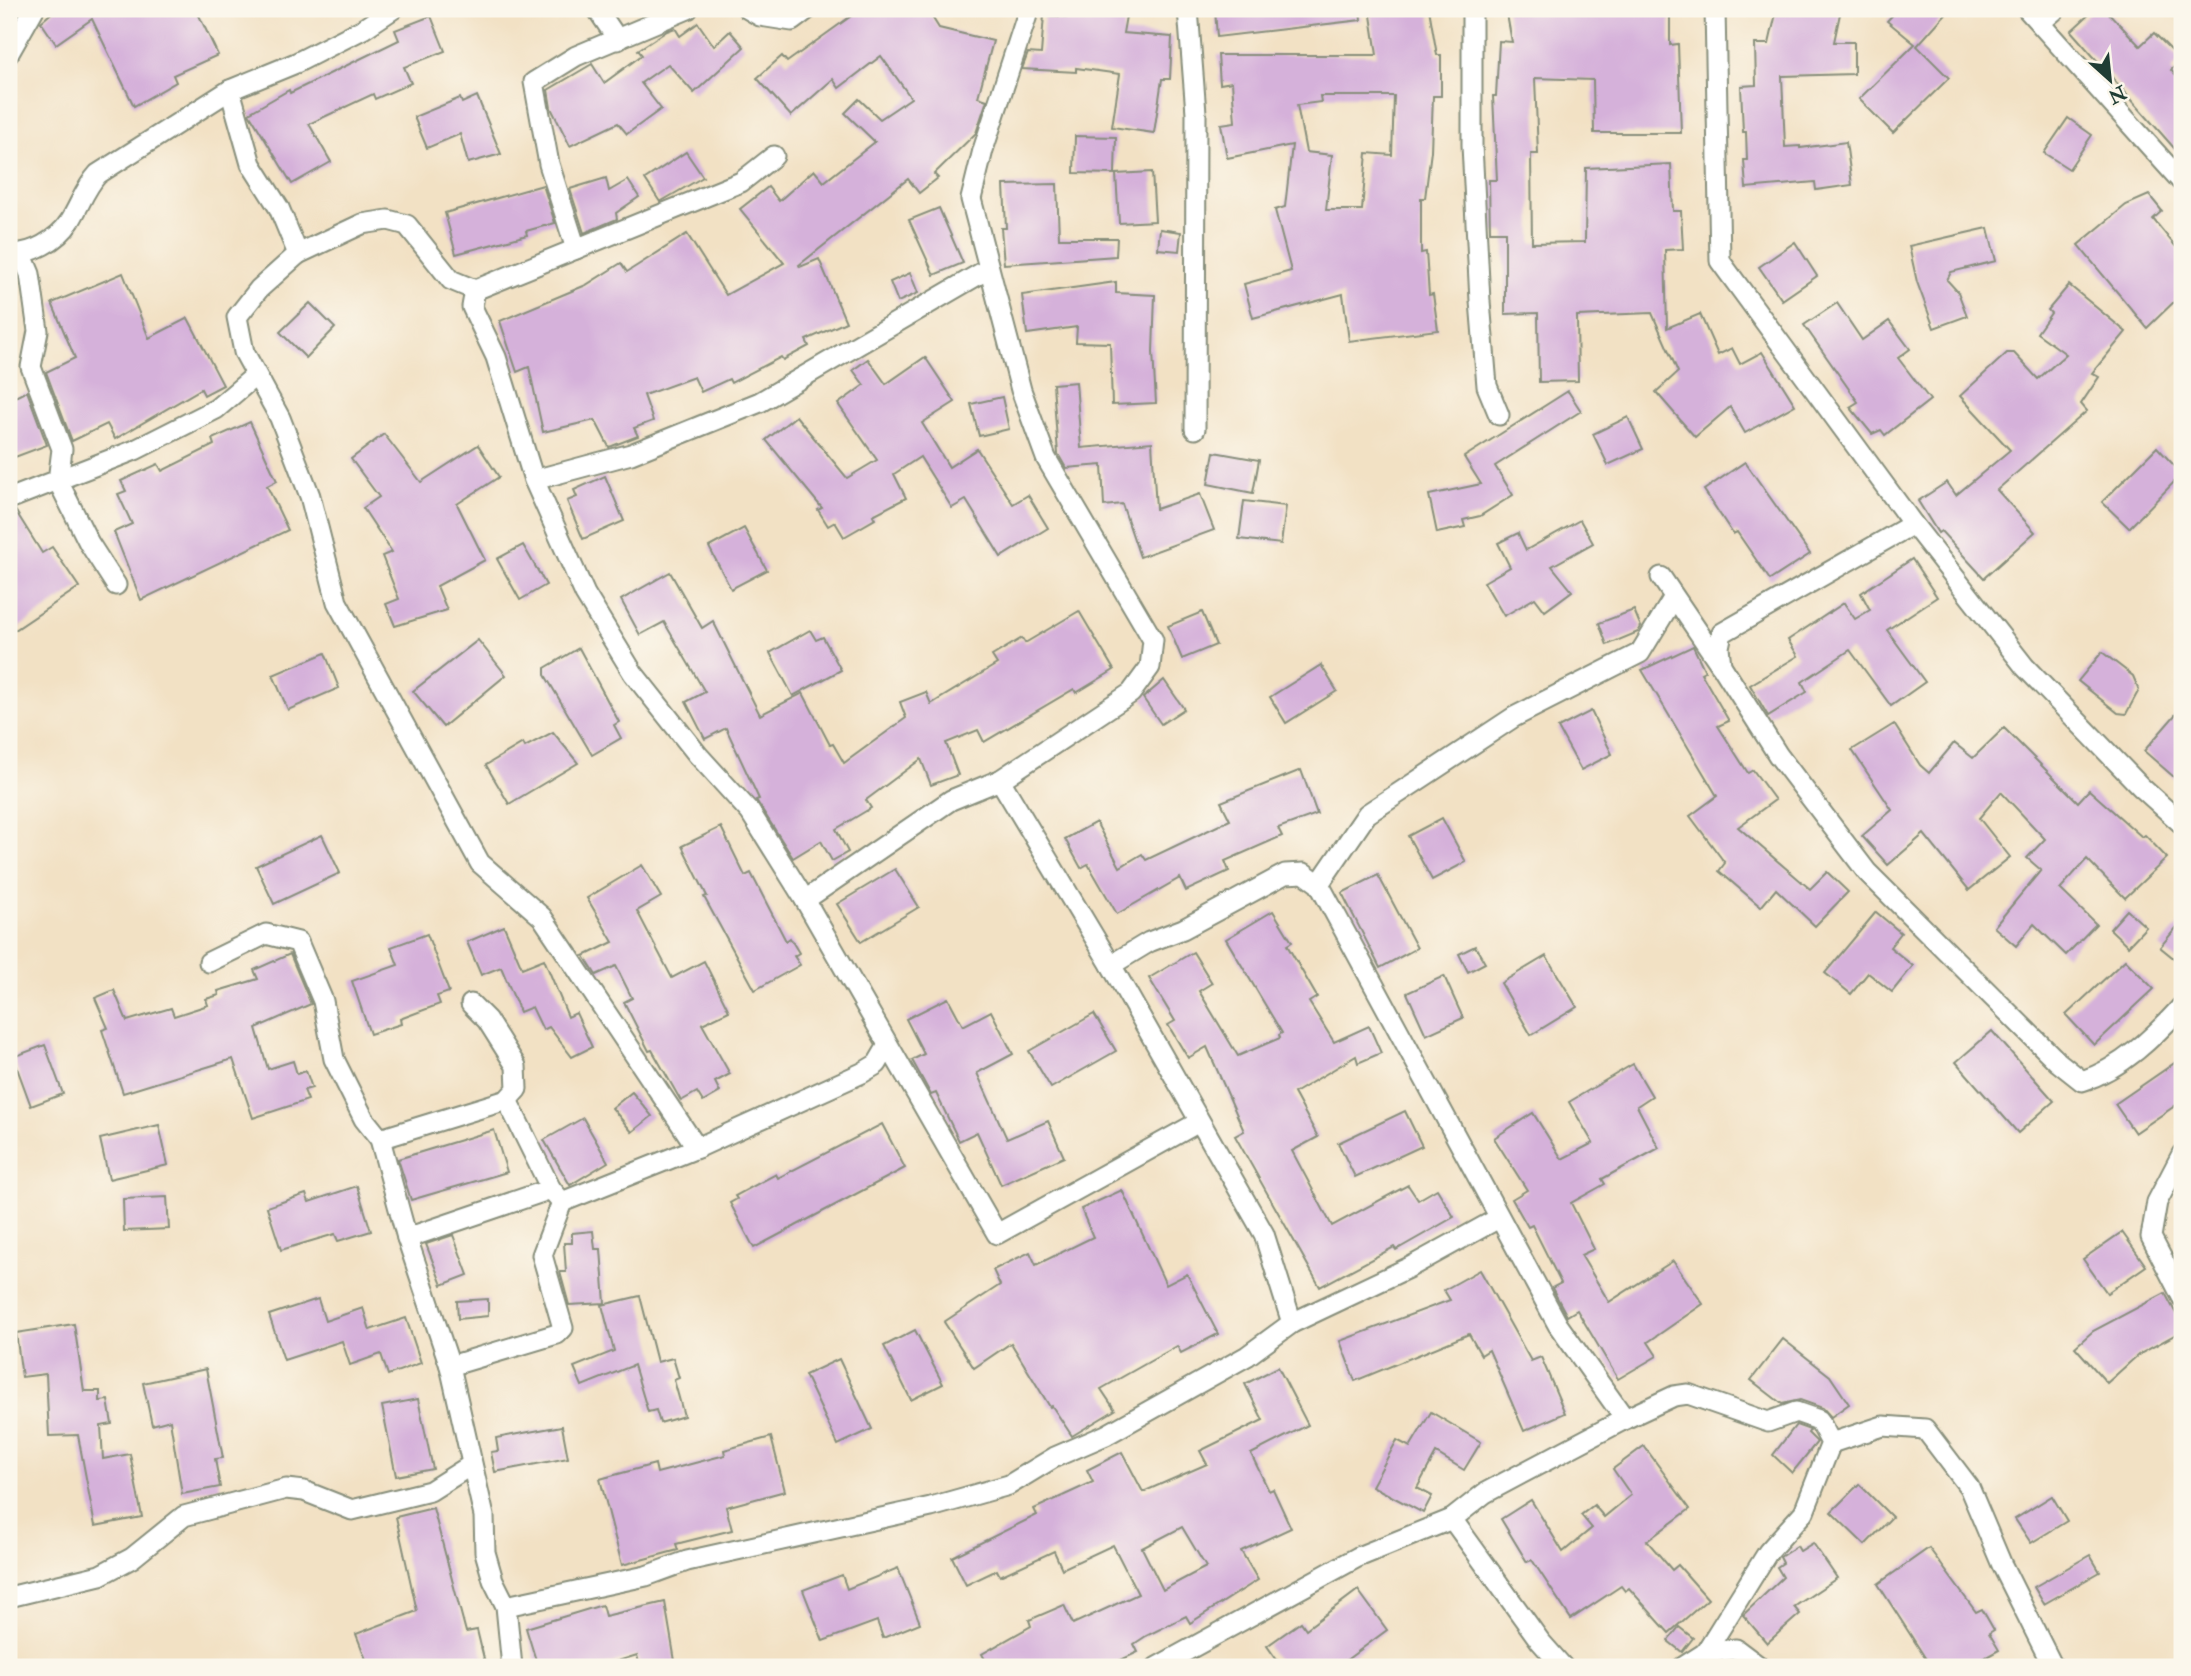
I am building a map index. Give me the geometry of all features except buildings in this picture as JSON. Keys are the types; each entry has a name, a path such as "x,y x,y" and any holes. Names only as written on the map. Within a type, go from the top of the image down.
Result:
{"street":[{"path":"9,53 34,9"},
{"path":"116,585 89,543 58,481 62,449 31,368 38,331 30,274 15,254 49,241 69,224 89,183 98,174 230,90 330,46 393,9"},
{"path":"597,9 618,40"},
{"path":"576,249 549,164 534,82 576,56 688,9"},
{"path":"748,9 760,16 792,21 808,9"},
{"path":"805,900 951,800 1000,780 1131,693 1150,667 1153,640 1046,458 1021,390 971,200 983,150 1029,9"},
{"path":"1188,9 1196,113 1195,429"},
{"path":"1472,9 1472,145 1480,301 1487,386 1499,415"},
{"path":"1715,9 1720,261 1913,524 2025,667 2141,787 2182,824"},
{"path":"2056,9 2034,16 2182,182"},
{"path":"230,90 251,164 279,208 298,254"},
{"path":"697,1148 542,917 480,863 337,602 310,496 280,418 244,352 237,317 259,289 298,254 362,224 388,220 407,225 451,280 475,290 741,182 774,156"},
{"path":"534,480 631,454 760,402 988,269"},
{"path":"475,290 472,307 496,357 534,480 585,594 633,673 698,755 750,812 805,900 887,1047 997,1234 1199,1122"},
{"path":"9,499 135,450 216,409 256,374"},
{"path":"1721,665 1719,647 1722,633 1913,524"},
{"path":"1661,577 1778,755 1867,872 2057,1062 2082,1081 2106,1073 2168,1022 2182,1006"},
{"path":"1320,884 1367,814 1514,717 1640,653 1674,597"},
{"path":"1000,780 1111,965 1264,1234 1292,1323"},
{"path":"1111,965 1149,942 1183,929 1285,874 1304,873 1320,884 1558,1325 1625,1419"},
{"path":"209,962 265,934 298,942 323,1001 334,1059 365,1119 380,1139 407,1238 450,1366 484,1516 485,1552 506,1606 512,1667"},
{"path":"380,1139 506,1100 517,1089 516,1066 487,1020 471,1004"},
{"path":"407,1238 556,1196 697,1148 862,1073 877,1064 887,1047"},
{"path":"450,1366 557,1334 563,1328 542,1255 556,1196 506,1100"},
{"path":"2182,1154 2157,1202 2151,1237 2182,1297"},
{"path":"506,1606 646,1576 687,1561 931,1507 1009,1485 1055,1457 1106,1434 1247,1356 1292,1323 1410,1267 1499,1218"},
{"path":"1157,1667 1358,1557 1451,1519 1485,1493 1674,1396 1688,1394 1768,1422 1796,1412 1819,1420 1831,1443 1804,1512 1768,1552 1705,1653"},
{"path":"1831,1443 1883,1426 1924,1429 1969,1487 2002,1564 2053,1667"},
{"path":"9,1597 100,1575 132,1558 184,1516 286,1489 304,1491 352,1510 430,1491 471,1465"},
{"path":"1451,1519 1540,1641 1563,1667"},
{"path":"1683,1667 1705,1653 1736,1649 1760,1667"}]}
